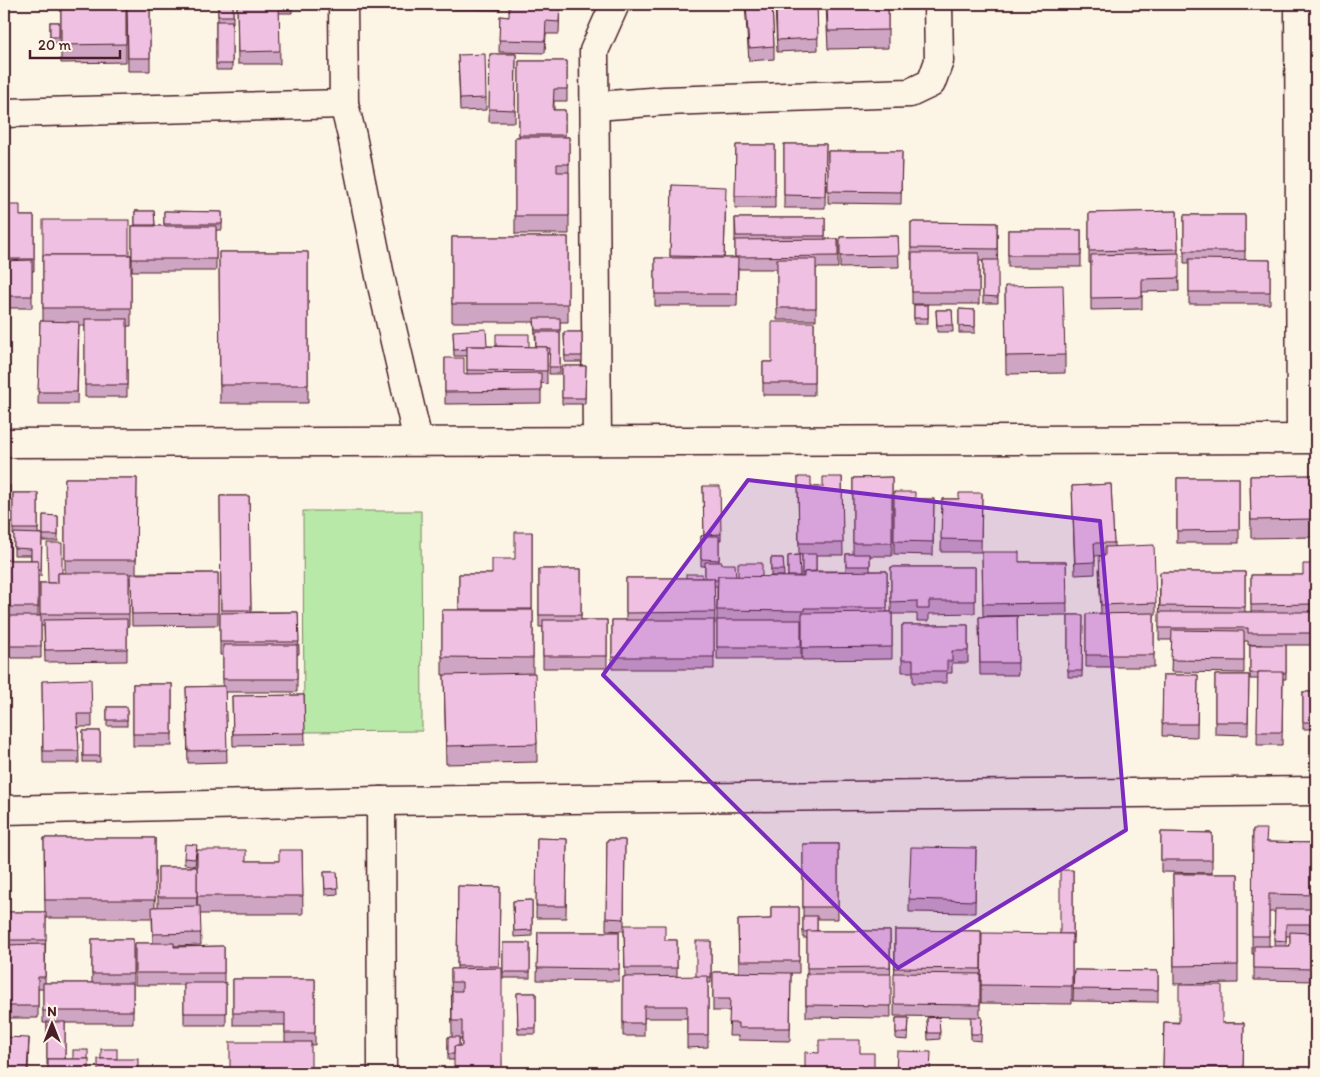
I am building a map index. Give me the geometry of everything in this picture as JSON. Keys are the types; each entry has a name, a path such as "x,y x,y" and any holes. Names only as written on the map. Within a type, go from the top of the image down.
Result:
{"street":[{"path":"343,4 344,104 381,281 418,442"},
{"path":"597,441 594,51 615,4"},
{"path":"595,106 665,101 910,93 931,83 939,61 938,4"},
{"path":"4,443 1309,439 1299,4"},
{"path":"4,113 344,104"},
{"path":"4,810 381,801 1316,792"},
{"path":"381,801 382,1073"}],"highlighted area":[{"path":"748,480 1100,521 1126,830 898,968 603,675"}],"green space":[{"path":"303,511 421,511 422,731 304,732"}],"building":[{"path":"61,4 126,4 126,44 61,45"},
{"path":"127,4 150,4 150,58 128,58"},
{"path":"218,4 233,4 233,16 218,16"},
{"path":"237,4 279,4 280,51 238,52"},
{"path":"509,4 560,4 559,22 546,21 545,41 499,40 500,16 509,17"},
{"path":"746,4 772,4 774,46 749,48"},
{"path":"776,4 817,4 818,38 777,40"},
{"path":"827,4 888,4 888,30 828,31"},
{"path":"216,21 232,21 232,64 216,64"},
{"path":"50,22 59,22 59,37 50,37"},
{"path":"485,54 486,98 460,99 458,55"},
{"path":"490,54 516,54 515,110 489,109"},
{"path":"519,61 567,61 567,89 554,89 553,110 565,110 565,135 519,135"},
{"path":"515,137 569,137 569,164 557,164 557,172 569,172 569,216 515,216"},
{"path":"784,144 826,144 825,196 784,195"},
{"path":"736,145 775,145 775,196 735,196"},
{"path":"828,151 902,151 901,192 828,191"},
{"path":"672,185 726,187 724,257 670,256"},
{"path":"4,205 20,205 20,216 34,216 34,259 4,259"},
{"path":"135,211 154,211 155,225 135,225"},
{"path":"164,211 222,212 222,224 164,224"},
{"path":"1177,211 1178,249 1089,251 1089,213"},
{"path":"1184,215 1245,215 1245,251 1184,251"},
{"path":"735,218 825,218 825,236 736,236"},
{"path":"43,220 129,220 129,255 43,255"},
{"path":"911,222 997,223 997,249 911,248"},
{"path":"132,226 216,226 216,259 132,259"},
{"path":"1008,230 1081,230 1081,255 1008,255"},
{"path":"898,236 899,255 840,256 840,237"},
{"path":"452,237 568,237 568,304 452,304"},
{"path":"838,239 838,256 735,257 735,240"},
{"path":"219,252 308,252 308,385 220,385"},
{"path":"912,253 979,253 979,292 912,292"},
{"path":"1179,253 1179,278 1142,279 1142,297 1091,298 1091,255"},
{"path":"43,255 131,255 131,308 43,308"},
{"path":"655,258 738,258 737,294 655,294"},
{"path":"777,259 816,259 816,308 777,308"},
{"path":"1189,259 1270,260 1270,292 1189,292"},
{"path":"32,260 32,296 4,296 4,261"},
{"path":"983,260 998,260 998,297 983,296"},
{"path":"1063,285 1065,355 1006,356 1005,286"},
{"path":"914,305 928,305 928,318 914,318"},
{"path":"959,309 975,310 975,327 959,326"},
{"path":"936,310 952,310 953,325 937,325"},
{"path":"534,318 560,318 560,330 535,330"},
{"path":"85,319 127,319 127,385 85,385"},
{"path":"40,321 79,322 77,392 38,392"},
{"path":"772,322 814,322 814,383 763,383 763,362 772,362"},
{"path":"486,329 487,346 467,346 467,349 454,350 453,331"},
{"path":"536,332 560,332 560,367 549,367 550,348 536,347"},
{"path":"564,332 582,332 582,356 565,356"},
{"path":"496,334 529,334 529,347 496,346"},
{"path":"467,346 547,347 547,371 467,370"},
{"path":"445,358 464,358 464,374 541,373 541,391 445,392"},
{"path":"562,366 586,366 585,398 562,398"},
{"path":"1316,475 1316,519 1251,520 1250,476"},
{"path":"798,477 811,477 811,487 823,487 823,477 842,477 843,543 799,543"},
{"path":"892,477 892,543 853,543 853,478"},
{"path":"65,478 137,478 136,560 65,560"},
{"path":"1177,478 1239,478 1239,530 1177,531"},
{"path":"1111,484 1114,543 1094,543 1095,562 1075,563 1072,486"},
{"path":"4,486 10,486 10,560 4,560"},
{"path":"703,486 720,486 721,534 704,535"},
{"path":"894,492 915,492 915,499 934,499 933,542 894,541"},
{"path":"13,493 38,493 38,529 13,529"},
{"path":"959,493 982,493 981,540 941,539 942,499 959,499"},
{"path":"220,496 249,496 251,610 221,610"},
{"path":"43,515 58,516 58,535 43,535"},
{"path":"515,532 532,532 532,609 459,609 459,574 492,574 492,559 515,559"},
{"path":"14,533 42,534 41,570 38,570 38,560 31,560 31,549 14,548"},
{"path":"701,536 719,536 719,560 701,559"},
{"path":"47,543 62,543 62,573 58,573 58,583 48,583"},
{"path":"1154,545 1156,603 1101,605 1099,556 1105,556 1105,547"},
{"path":"982,552 1019,552 1019,562 1066,562 1067,603 983,604"},
{"path":"802,554 816,554 816,571 804,572 802,574"},
{"path":"846,554 870,554 870,566 846,566"},
{"path":"799,555 800,576 788,576 788,556"},
{"path":"771,558 783,558 784,570 771,570"},
{"path":"4,560 38,560 38,607 4,607"},
{"path":"705,562 735,564 736,577 718,576 718,580 705,578"},
{"path":"738,563 762,563 762,577 738,577"},
{"path":"1303,564 1316,564 1316,604 1251,605 1251,575 1303,575"},
{"path":"891,567 975,567 975,601 929,601 929,609 917,609 917,601 891,602"},
{"path":"539,569 581,569 581,615 539,615"},
{"path":"887,571 887,608 804,608 804,611 717,610 718,576 804,577 804,572"},
{"path":"1160,572 1245,572 1245,607 1160,606"},
{"path":"58,573 129,573 129,614 40,614 40,583 58,583"},
{"path":"218,573 218,613 132,614 131,574"},
{"path":"686,574 702,574 702,578 686,578"},
{"path":"626,578 714,578 715,612 626,613"},
{"path":"442,610 533,610 533,658 442,657"},
{"path":"298,612 299,642 220,642 220,613"},
{"path":"892,612 892,647 802,648 802,613"},
{"path":"1159,612 1316,612 1316,633 1248,633 1248,628 1159,628"},
{"path":"1154,613 1154,655 1086,655 1086,614"},
{"path":"1068,615 1083,615 1082,671 1068,671"},
{"path":"4,616 41,616 41,646 4,646"},
{"path":"1017,616 1018,663 980,663 979,617"},
{"path":"127,619 127,649 45,650 44,620"},
{"path":"543,620 607,620 607,656 543,656"},
{"path":"612,620 714,620 714,657 612,657"},
{"path":"717,620 801,620 801,647 717,647"},
{"path":"902,625 968,625 968,651 952,651 952,661 947,661 947,671 913,671 913,660 902,660"},
{"path":"1172,630 1244,631 1244,661 1171,660"},
{"path":"223,645 297,645 297,679 223,679"},
{"path":"1250,645 1286,645 1286,673 1250,673"},
{"path":"1258,672 1283,672 1282,732 1257,732"},
{"path":"535,673 537,744 446,746 444,675"},
{"path":"1163,675 1198,675 1197,724 1162,724"},
{"path":"1215,675 1249,675 1248,722 1215,722"},
{"path":"91,679 92,714 77,714 79,751 43,751 42,681"},
{"path":"133,684 172,684 172,734 133,734"},
{"path":"225,686 227,750 188,751 186,687"},
{"path":"1303,692 1316,692 1316,722 1303,722"},
{"path":"304,695 305,733 233,734 232,696"},
{"path":"107,707 127,707 127,720 107,720"},
{"path":"83,731 100,731 100,756 83,756"},
{"path":"1253,829 1267,829 1266,842 1316,843 1316,895 1269,894 1269,936 1252,936"},
{"path":"1161,832 1212,833 1212,860 1161,860"},
{"path":"44,838 155,838 155,900 45,900"},
{"path":"537,838 567,839 566,906 536,906"},
{"path":"607,840 625,840 624,919 606,918"},
{"path":"185,844 197,845 195,859 184,858"},
{"path":"803,844 838,844 838,907 803,907"},
{"path":"911,847 976,848 975,901 909,899"},
{"path":"197,850 246,850 246,861 279,861 279,850 302,850 303,896 197,896"},
{"path":"158,867 197,867 197,897 158,897"},
{"path":"1060,870 1073,870 1073,938 1072,934 1060,934"},
{"path":"324,872 337,872 338,888 325,889"},
{"path":"1173,874 1238,874 1238,965 1174,966"},
{"path":"458,886 500,887 499,966 457,966"},
{"path":"532,900 532,930 514,931 513,901"},
{"path":"200,906 201,933 153,934 152,907"},
{"path":"771,907 799,907 799,961 739,961 738,920 771,919"},
{"path":"1275,909 1316,909 1316,924 1286,924 1286,941 1274,940"},
{"path":"4,912 46,912 46,940 4,940"},
{"path":"803,916 817,916 817,931 803,932"},
{"path":"624,925 665,925 665,940 677,940 677,968 625,968"},
{"path":"895,930 981,931 981,969 895,968"},
{"path":"807,931 890,931 890,967 807,968"},
{"path":"538,932 619,932 619,969 537,968"},
{"path":"1290,932 1312,933 1312,947 1316,947 1316,969 1254,968 1254,946 1290,946"},
{"path":"982,933 1072,934 1072,986 981,985"},
{"path":"92,939 133,939 133,974 92,974"},
{"path":"696,941 711,941 711,977 696,977"},
{"path":"135,943 174,943 174,947 224,946 224,973 135,973"},
{"path":"503,943 530,943 530,972 503,972"},
{"path":"45,944 45,977 38,977 38,1006 4,1006 4,945"},
{"path":"502,968 502,1073 454,1073 454,1046 462,1046 462,1021 452,1021 452,991 462,991 462,982 451,982 451,969"},
{"path":"1074,970 1158,971 1158,990 1073,989"},
{"path":"713,972 791,973 790,1028 738,1028 738,1023 729,1023 730,999 713,999"},
{"path":"894,973 980,974 980,1005 894,1004"},
{"path":"806,974 891,974 891,1006 806,1005"},
{"path":"708,976 708,1035 687,1035 687,1006 644,1006 644,1023 623,1023 623,977"},
{"path":"233,979 315,979 315,1033 285,1033 285,1013 233,1013"},
{"path":"43,983 133,983 133,1011 43,1011"},
{"path":"184,983 226,983 226,1013 184,1013"},
{"path":"1179,985 1222,985 1222,1023 1244,1023 1243,1068 1163,1067 1164,1022 1179,1023"},
{"path":"517,993 536,993 536,1028 518,1028"},
{"path":"939,1017 940,1033 928,1033 927,1018"},
{"path":"971,1017 982,1017 981,1034 971,1034"},
{"path":"896,1018 909,1018 908,1033 896,1033"},
{"path":"47,1022 65,1022 65,1059 47,1059"},
{"path":"4,1037 29,1038 27,1073 4,1073"},
{"path":"448,1037 459,1037 459,1046 454,1046 454,1054 448,1054"},
{"path":"819,1040 860,1040 860,1053 874,1053 874,1073 805,1073 805,1052 819,1053"},
{"path":"230,1042 311,1042 311,1073 230,1073"},
{"path":"101,1049 117,1049 117,1059 101,1059"},
{"path":"73,1050 88,1050 88,1059 73,1059"},
{"path":"897,1051 931,1052 930,1073 896,1073"},
{"path":"48,1059 89,1059 89,1073 48,1073"},
{"path":"98,1059 138,1059 138,1073 98,1073"}]}
